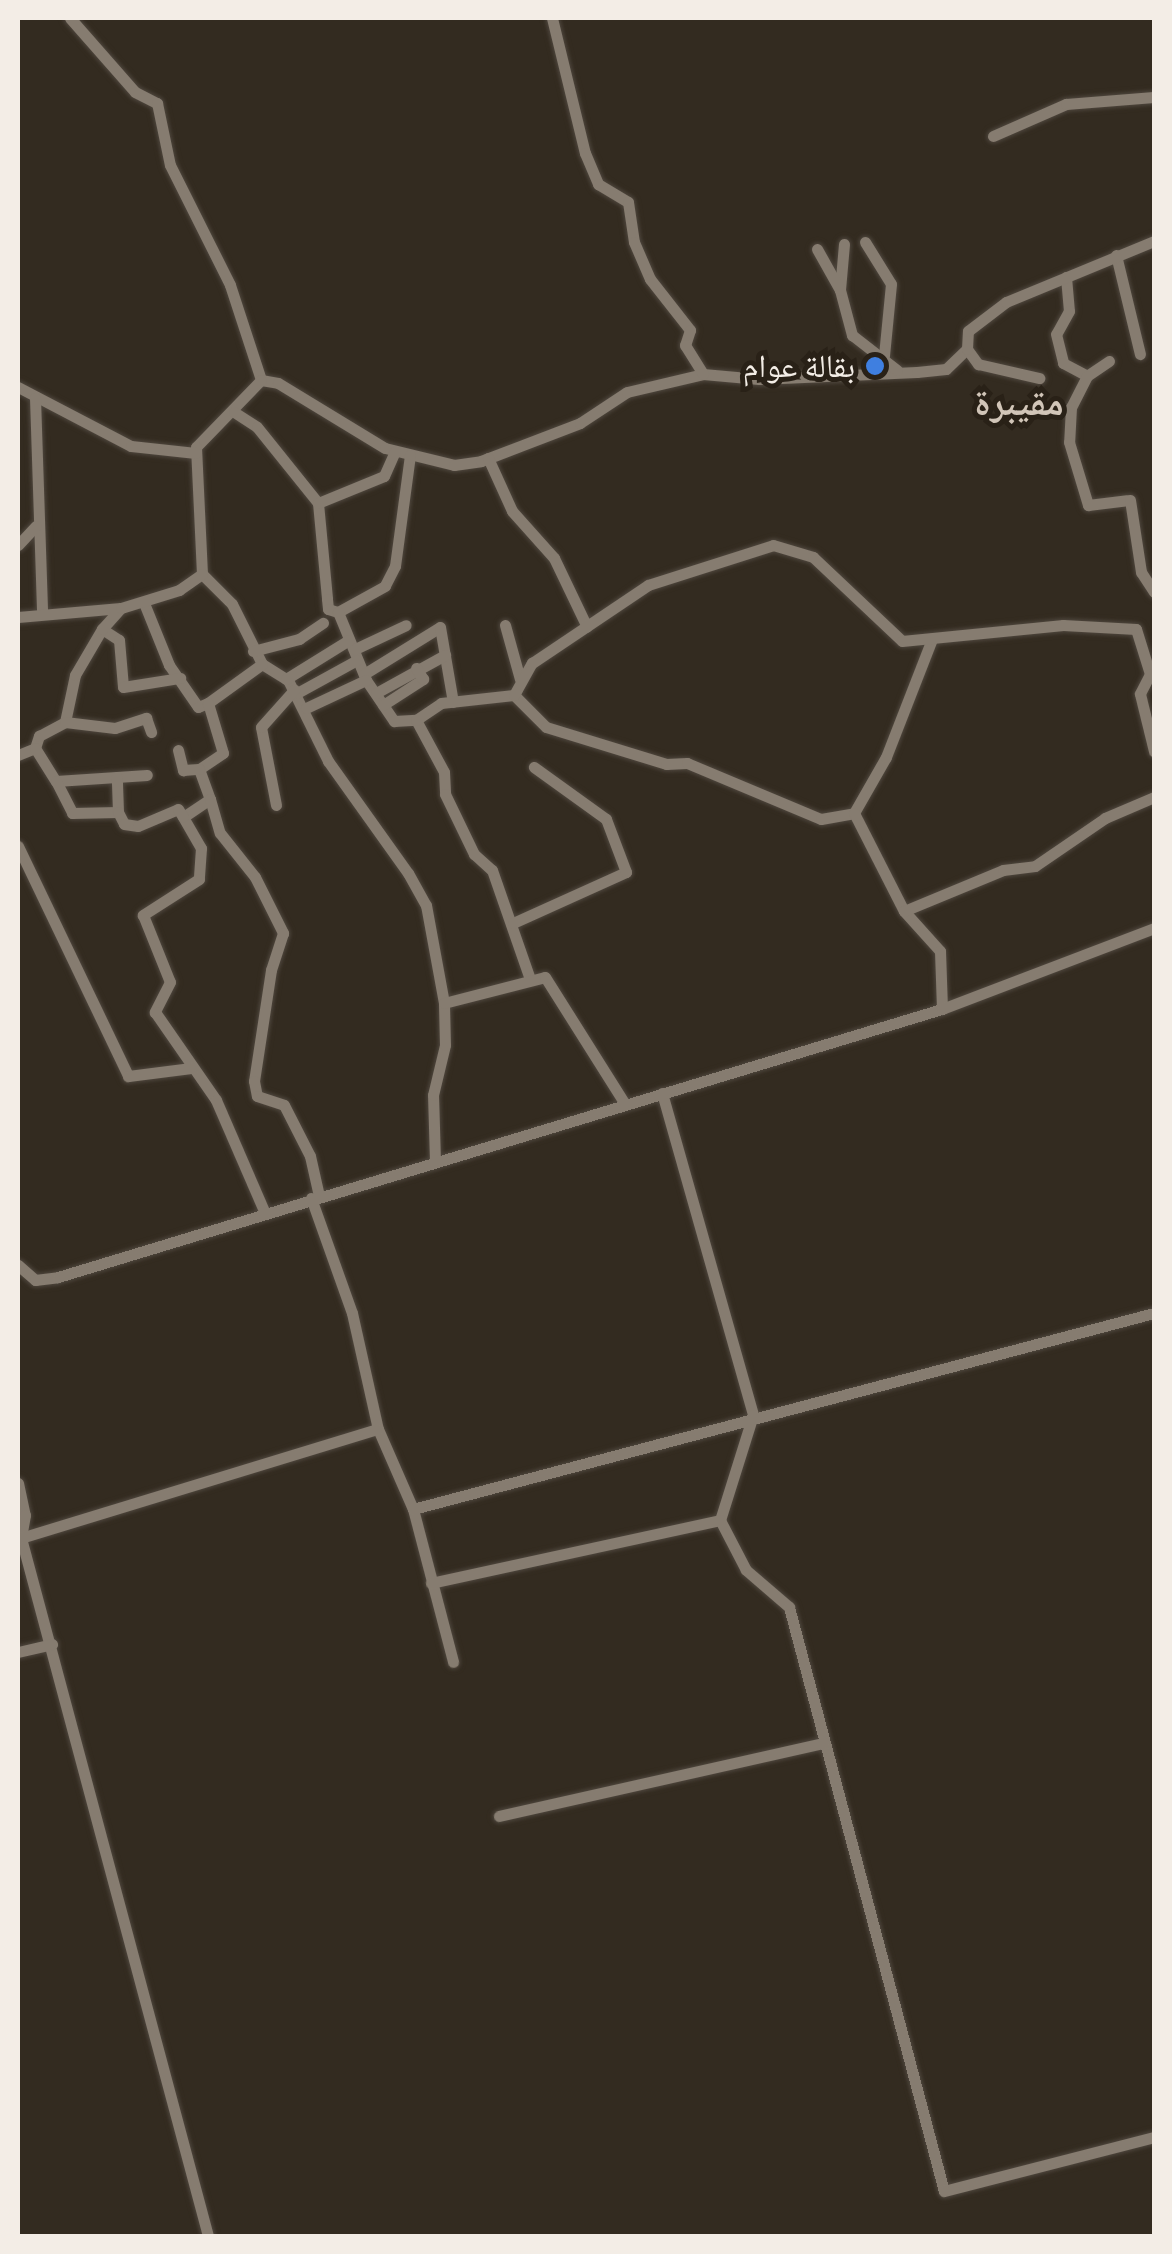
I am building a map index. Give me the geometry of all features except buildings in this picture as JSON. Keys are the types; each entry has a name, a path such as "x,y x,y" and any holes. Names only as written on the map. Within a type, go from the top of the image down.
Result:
{"street":[{"path":"70,18 135,92 157,102 170,165 230,285 261,380"},
{"path":"552,18 585,153 598,184 628,202 634,242 650,279 690,330 686,345 703,374"},
{"path":"994,136 1066,104 1154,97"},
{"path":"1039,378 978,364 967,349 968,331 1006,302 1154,241"},
{"path":"865,242 891,284 884,356"},
{"path":"840,290 844,244"},
{"path":"817,249 840,290 852,335 884,356 897,370"},
{"path":"1116,255 1140,354"},
{"path":"1066,277 1069,311 1056,334 1063,363 1087,376"},
{"path":"261,380 278,382 395,450 454,465 488,458 580,423 626,392 703,374 759,378 946,369 967,349"},
{"path":"1109,361 1087,376 1072,407 1070,442 1086,502 1130,499 1141,572 1154,592"},
{"path":"261,380 196,453 202,574 232,604 252,651 262,664 292,687 306,708 328,761 426,905 444,1003 445,1045 433,1095 435,1161"},
{"path":"18,387 130,446 196,453"},
{"path":"35,398 36,526 42,614"},
{"path":"234,412 257,427 318,503 328,609 338,612 385,586 396,566 410,455"},
{"path":"318,503 384,476 395,450"},
{"path":"488,458 512,512 554,558 587,627"},
{"path":"18,546 36,526"},
{"path":"514,695 532,663 682,569 773,545 813,558 902,641 1064,625 1136,630 1146,644 1150,674 1140,694 1154,751"},
{"path":"18,617 144,603 202,574"},
{"path":"144,603 198,707 262,664"},
{"path":"65,722 75,675 102,629 121,608"},
{"path":"338,612 365,677 394,721 416,720 453,702 514,695"},
{"path":"252,651 299,638 323,622"},
{"path":"276,805 261,727 292,687 406,625"},
{"path":"506,625 520,679"},
{"path":"306,708 365,677 440,627 453,702"},
{"path":"102,629 118,640 123,686 180,678"},
{"path":"514,695 546,727 666,764 688,763 821,820 854,813 886,757 932,640"},
{"path":"292,687 354,650"},
{"path":"376,694 416,668 446,655"},
{"path":"384,705 423,679 416,668"},
{"path":"178,750 183,770 200,769 223,753 208,703"},
{"path":"18,756 35,748 40,736 65,722 115,728 146,718 151,732"},
{"path":"416,720 444,772 452,810 474,854 492,870 530,979"},
{"path":"35,748 72,813 118,812"},
{"path":"513,923 626,872 606,819 534,767"},
{"path":"200,769 220,833 254,876 283,933 270,970 254,1082 257,1096 284,1106 310,1156 315,1197 352,1312 378,1429 412,1509 453,1662"},
{"path":"56,781 147,775"},
{"path":"117,777 118,812 124,824 138,826 178,810 201,848 200,879 143,915 170,982 156,1012 190,1068 216,1100 265,1213"},
{"path":"904,912 1003,870 1035,866 1106,818 1154,797"},
{"path":"183,817 210,799"},
{"path":"854,813 904,912 940,951 942,1010"},
{"path":"19,854 74,976 128,1076 190,1068"},
{"path":"18,1283 942,1010 1154,928"},
{"path":"444,1003 545,977 625,1104"},
{"path":"662,1093 753,1416 720,1520 746,1570 789,1606 944,2191 1154,2137"},
{"path":"18,1252 19,1266 35,1280"},
{"path":"412,1509 552,1477 753,1416 1154,1312"},
{"path":"21,1538 378,1429"},
{"path":"18,1483 21,1538 208,2236"},
{"path":"431,1582 720,1520"},
{"path":"18,1652 52,1644"},
{"path":"498,1816 824,1743"}],"place":[{"name":"بقالة عوام","path":"875,366"}],"district":[{"name":"مقيبرة","path":"1019,402"}]}
